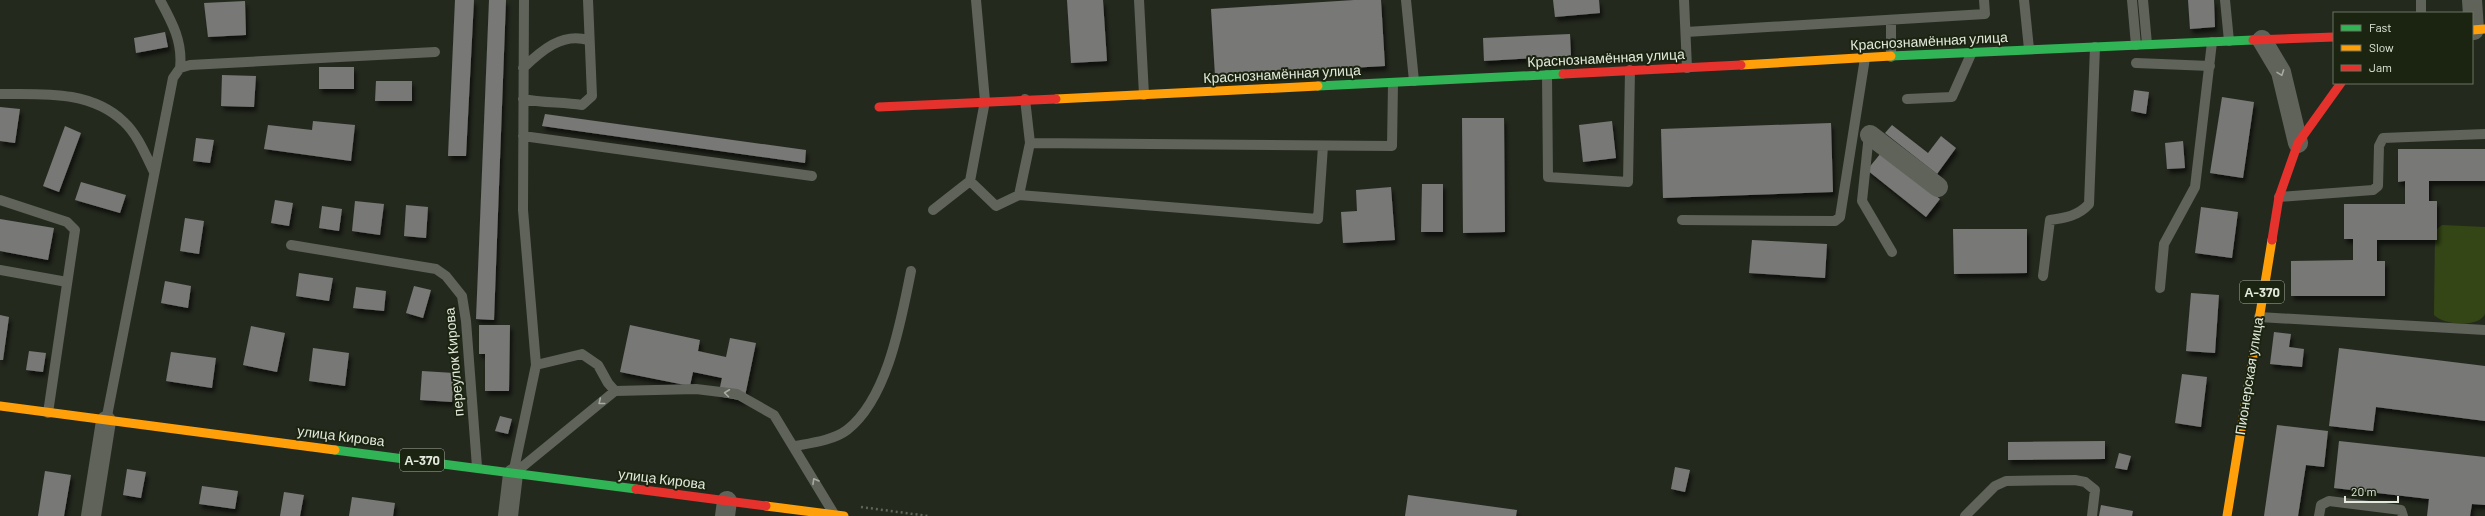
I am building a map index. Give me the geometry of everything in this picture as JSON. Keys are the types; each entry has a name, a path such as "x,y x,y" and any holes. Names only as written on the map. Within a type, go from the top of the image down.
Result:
{"main road":[{"name":"Краснознамённая улица","path":"879,107 1393,83 2030,49 2333,37"},
{"name":"Пионерская улица","path":"2227,516 2279,196 2298,143 2340,84"},
{"name":"улица Кирова","path":"0,406 477,467 726,509 840,515"}],"street":[{"path":"2472,0 2477,30"},
{"path":"2262,40 2281,72 2298,143"},
{"path":"1863,129 1938,187"},
{"path":"91,516 106,420"},
{"path":"508,516 513,474"}],"lane":[{"path":"106,420 173,78 180,68 182,55 176,30 160,0"},
{"path":"513,474 536,365 524,217 524,0"},
{"path":"523,99 539,103 563,102 582,105 592,96 588,40 588,0"},
{"path":"933,210 970,181 986,101 976,0"},
{"path":"1139,0 1144,95"},
{"path":"1406,0 1414,81"},
{"path":"1684,0 1687,68"},
{"path":"1686,32 1985,14 1984,0"},
{"path":"2024,0 2030,49"},
{"path":"2132,0 2136,45"},
{"path":"2144,0 2147,44"},
{"path":"2225,0 2229,41"},
{"path":"2420,0 2421,12"},
{"path":"1891,20 1891,57"},
{"path":"523,68 552,44 577,37 588,40"},
{"path":"2160,288 2164,244 2195,187 2212,42"},
{"path":"2043,276 2050,220 2069,217 2083,211 2089,204 2095,46"},
{"path":"180,68 190,65 435,52"},
{"path":"1907,99 1952,98 1972,52"},
{"path":"1865,58 1862,201 1892,252"},
{"path":"2136,63 2210,66"},
{"path":"1547,75 1548,177 1628,182 1630,70"},
{"path":"1030,143 1392,146 1393,83"},
{"path":"0,94 53,94 93,102 124,122 143,149 154,172"},
{"path":"1019,195 1030,143 1025,99"},
{"path":"1682,220 1835,221 1842,211 1863,129"},
{"path":"2279,196 2373,190 2378,186 2379,146 2383,138 2485,134"},
{"path":"523,136 812,176"},
{"path":"970,181 996,206 1019,195 1318,219 1324,146"},
{"path":"0,200 67,222 75,230 48,413"},
{"name":"переулок Кирова","path":"291,245 436,269 446,276 462,296 466,321 477,467"},
{"path":"0,270 67,282"},
{"path":"795,446 824,440 847,430 874,399 899,329 911,271"},
{"path":"2259,317 2485,330"},
{"path":"536,365 582,354 598,365 608,383 615,391"},
{"path":"513,474 615,391 696,389 738,394 774,415 840,515"},
{"path":"1965,516 1995,486 2006,481 2075,480 2085,482 2095,490 2092,516"},
{"path":"2319,516 2321,505 2329,500 2400,510 2403,516"}],"green space":[{"path":"2442,225 2485,227 2485,314 2476,321 2461,324 2453,323 2445,321 2434,315 2435,236 2437,229"}],"building":[{"path":"455,0 474,0 466,156 448,156"},
{"path":"489,0 506,0 494,320 476,319"},
{"path":"1067,0 1103,0 1107,61 1071,63"},
{"path":"1354,0 1381,0 1385,66 1215,76 1211,9"},
{"path":"1553,0 1599,0 1600,13 1555,17"},
{"path":"2188,0 2214,0 2215,27 2190,29"},
{"path":"245,1 246,35 208,37 204,3"},
{"path":"165,32 168,47 136,53 134,38"},
{"path":"1570,34 1571,56 1484,61 1483,38"},
{"path":"319,67 354,67 354,89 319,89"},
{"path":"222,75 256,76 254,107 221,106"},
{"path":"376,81 412,81 412,101 375,101"},
{"path":"2134,90 2149,92 2146,114 2131,111"},
{"path":"2222,97 2254,102 2243,178 2210,173"},
{"path":"0,107 20,109 15,143 0,141"},
{"path":"545,114 806,150 805,163 542,126"},
{"path":"1462,118 1504,118 1505,232 1463,233"},
{"path":"313,121 355,125 351,161 264,149 268,125 312,130"},
{"path":"1612,121 1616,158 1583,162 1579,125"},
{"path":"1831,123 1833,192 1663,198 1661,129"},
{"path":"1892,125 1928,153 1941,136 1956,148 1937,174 1885,133"},
{"path":"65,126 81,133 59,192 43,186"},
{"path":"196,138 214,140 210,163 193,161"},
{"path":"2183,141 2185,168 2167,169 2165,143"},
{"path":"2398,149 2485,149 2485,181 2429,181 2429,201 2437,201 2437,240 2377,240 2377,261 2385,261 2385,296 2291,296 2291,261 2353,260 2353,239 2344,239 2344,204 2405,204 2405,181 2398,182"},
{"path":"1881,153 1940,199 1926,217 1867,170"},
{"path":"81,182 126,195 120,213 75,200"},
{"path":"1422,184 1443,184 1443,232 1421,232"},
{"path":"1391,187 1395,240 1343,243 1341,212 1357,211 1356,190"},
{"path":"275,200 293,203 289,226 271,223"},
{"path":"355,201 384,204 380,235 352,231"},
{"path":"406,205 428,207 426,238 404,236"},
{"path":"322,206 342,209 339,231 319,228"},
{"path":"2201,207 2238,212 2232,258 2195,253"},
{"path":"185,218 204,221 199,254 180,251"},
{"path":"0,219 54,228 48,260 0,251"},
{"path":"1953,229 2027,229 2027,273 1954,274"},
{"path":"1752,240 1827,244 1825,278 1749,273"},
{"path":"299,273 333,278 329,301 296,296"},
{"path":"165,281 191,286 188,308 161,303"},
{"path":"414,286 431,290 423,318 406,313"},
{"path":"356,287 386,291 384,311 353,308"},
{"path":"2191,293 2219,295 2215,353 2186,351"},
{"path":"0,315 9,317 3,360 0,360"},
{"path":"479,325 510,325 509,391 485,391 485,354 479,354"},
{"path":"630,325 700,340 698,351 726,357 730,338 756,343 744,401 718,396 722,378 693,372 690,386 620,372"},
{"path":"251,326 285,333 277,372 243,365"},
{"path":"2274,332 2291,334 2289,347 2304,349 2302,367 2270,364"},
{"path":"313,348 349,353 345,386 309,381"},
{"path":"2339,348 2485,366 2485,421 2376,407 2373,431 2329,426"},
{"path":"29,351 46,353 43,372 26,370"},
{"path":"171,352 216,358 212,388 166,381"},
{"path":"422,371 454,373 452,402 420,400"},
{"path":"2182,374 2207,377 2201,427 2175,423"},
{"path":"500,416 512,419 508,434 495,431"},
{"path":"2277,425 2328,431 2324,467 2306,465 2298,516 2264,516"},
{"path":"2105,441 2105,459 2008,460 2008,442"},
{"path":"2339,441 2485,457 2485,505 2472,504 2470,516 2427,516 2429,499 2334,488"},
{"path":"2119,453 2131,456 2127,470 2115,468"},
{"path":"1675,467 1690,470 1685,492 1671,489"},
{"path":"127,469 146,472 141,498 123,495"},
{"path":"45,471 71,475 64,516 38,516"},
{"path":"202,486 238,491 235,509 199,504"},
{"path":"284,492 304,495 300,516 280,516"},
{"path":"1408,495 1517,510 1516,516 1405,516"},
{"path":"352,497 395,503 393,516 349,516"},
{"path":"2101,505 2133,511 2132,516 2099,516"}],"traffic: fast":[{"path":"1891,56 2253,40"},
{"path":"1318,86 1563,74"},
{"path":"335,450 636,489"}],"traffic: slow":[{"path":"2473,30 2485,29"},
{"path":"1741,65 1891,56"},
{"path":"1056,99 1318,86"},
{"path":"2227,516 2272,240"},
{"path":"0,406 335,450"},
{"path":"766,506 844,516"}],"traffic: jam":[{"path":"2253,40 2333,37"},
{"path":"1563,74 1741,65"},
{"path":"2272,240 2279,197 2298,143 2340,84"},
{"path":"879,107 1056,99"},
{"path":"636,489 766,506"}]}
